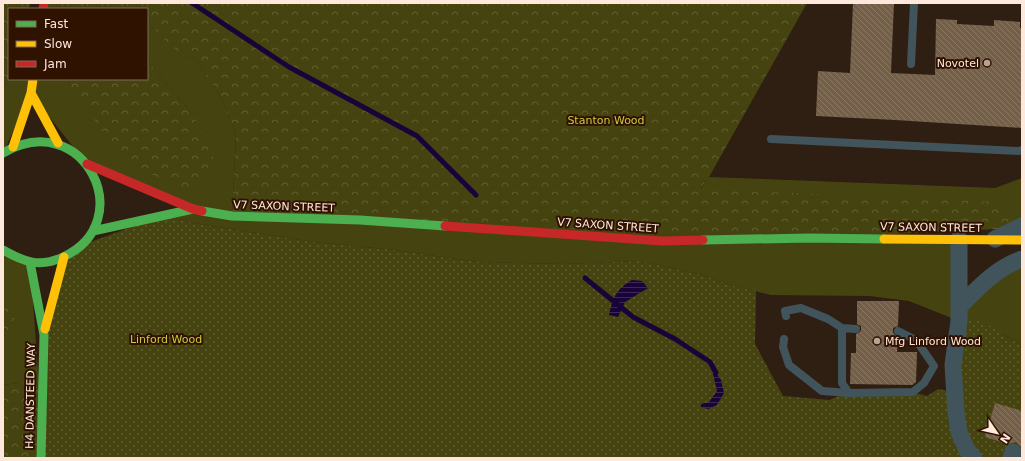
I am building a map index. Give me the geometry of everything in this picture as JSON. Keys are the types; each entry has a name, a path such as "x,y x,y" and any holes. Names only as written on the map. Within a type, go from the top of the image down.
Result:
{"street":[{"path":"13,147 31,93 33,80"},
{"path":"31,93 58,144"},
{"path":"3,153 13,147 35,141 58,144 73,150 87,164 96,179 100,196 99,214 93,231 82,245 64,257 48,262 30,262 16,258 3,250"},
{"name":"V7 SAXON STREET","path":"87,164 194,209 220,214 261,218 360,220 662,241 809,238 1022,240"},
{"name":"V7 SAXON STREET","path":"93,231 194,209"},
{"path":"992,240 1022,226"},
{"path":"959,239 959,321 944,366 956,412 959,432 967,450 974,458"},
{"name":"H4 DANSTEED WAY","path":"41,458 44,335 64,257"},
{"path":"959,307 981,284 1008,264 1022,259"},
{"name":"H4 DANSTEED WAY","path":"30,262 44,335"}],"lane":[{"path":"911,64 914,3"},
{"path":"771,139 1022,150"},
{"path":"786,316 786,311 801,308 828,319 842,328 856,329"},
{"path":"842,328 842,383 849,393"},
{"path":"784,339 783,346 788,365 822,391 849,393 913,392 944,366 916,340 898,331"}],"green space":[{"path":"3,3 30,3 29,8 8,8 8,78 3,90"},
{"name":"Stanton Wood","path":"44,3 807,3 709,177 700,189 998,202 1018,228 809,238 232,216 236,135 222,99 196,60 176,50 153,28 148,20 148,8 43,8"},
{"path":"148,20 153,28 188,56 196,60 222,99 236,135 232,216 959,239 959,306 1022,259 1022,346 1005,335 959,321 909,301 870,296 771,295 730,285 703,275 641,261 563,264 477,262 395,250 314,242 193,223 165,215 193,209 87,164 31,94 3,153 3,90 8,78 8,80 67,80 70,87 192,113 148,62"},
{"path":"148,62 192,113 214,152 209,179 181,189 125,161 70,87 67,80 148,80"},
{"path":"709,177 995,188 1022,178 1022,226 700,190"},
{"name":"Linford Wood","path":"165,215 193,223 314,242 395,250 477,262 563,264 641,261 703,275 730,285 756,291 755,344 783,396 830,400 846,394 869,392 911,392 927,396 938,389 954,392 959,321 979,319 1022,346 1022,458 41,458 44,335 64,257 82,245"},
{"path":"3,250 30,262 39,384 19,383 3,385"},
{"path":"3,293 16,321 3,338"},
{"path":"19,383 39,384 39,458 3,458 3,385"}],"shaded area":[{"path":"632,280 642,281 648,288 625,302 618,317 609,315 616,294 622,287"},
{"path":"716,373 721,380 724,393 717,405 708,409 701,407 701,404 709,402 717,391 713,374"}],"building":[{"name":"Novotel","path":"853,3 894,3 891,73 935,75 936,19 957,20 957,24 994,26 994,20 1020,22 1020,28 1022,28 1022,128 816,116 818,71 850,73"},
{"name":"Mfg Linford Wood","path":"857,301 899,301 898,326 893,328 893,332 898,337 897,352 917,352 916,382 912,385 850,384 851,353 856,353 856,334 861,330 861,326 857,324"},
{"path":"995,403 1022,411 1022,448 1016,442 1008,444 985,437"}],"waterway":[{"path":"192,3 289,67 417,136 476,195"},
{"path":"585,278 633,317 675,339 710,362 716,373"}],"traffic: fast":[{"path":"3,153 32,142 57,144 78,156 92,174 99,196 98,219 86,240 63,257 39,263 18,258 3,250"},
{"path":"93,231 193,209"},
{"path":"202,211 232,216 360,220 445,226"},
{"path":"703,240 809,238 884,239"},
{"path":"30,262 44,335 41,458"}],"traffic: slow":[{"path":"13,147 31,93 33,80"},
{"path":"31,93 58,143"},
{"path":"884,239 1022,240"},
{"path":"45,329 64,257"}],"traffic: jam":[{"path":"43,8 44,3"},
{"path":"87,164 193,209 202,211"},
{"path":"445,226 662,241 703,240"}],"place":[{"name":"Novotel","path":"987,63"},
{"name":"Mfg Linford Wood","path":"877,341"}]}
